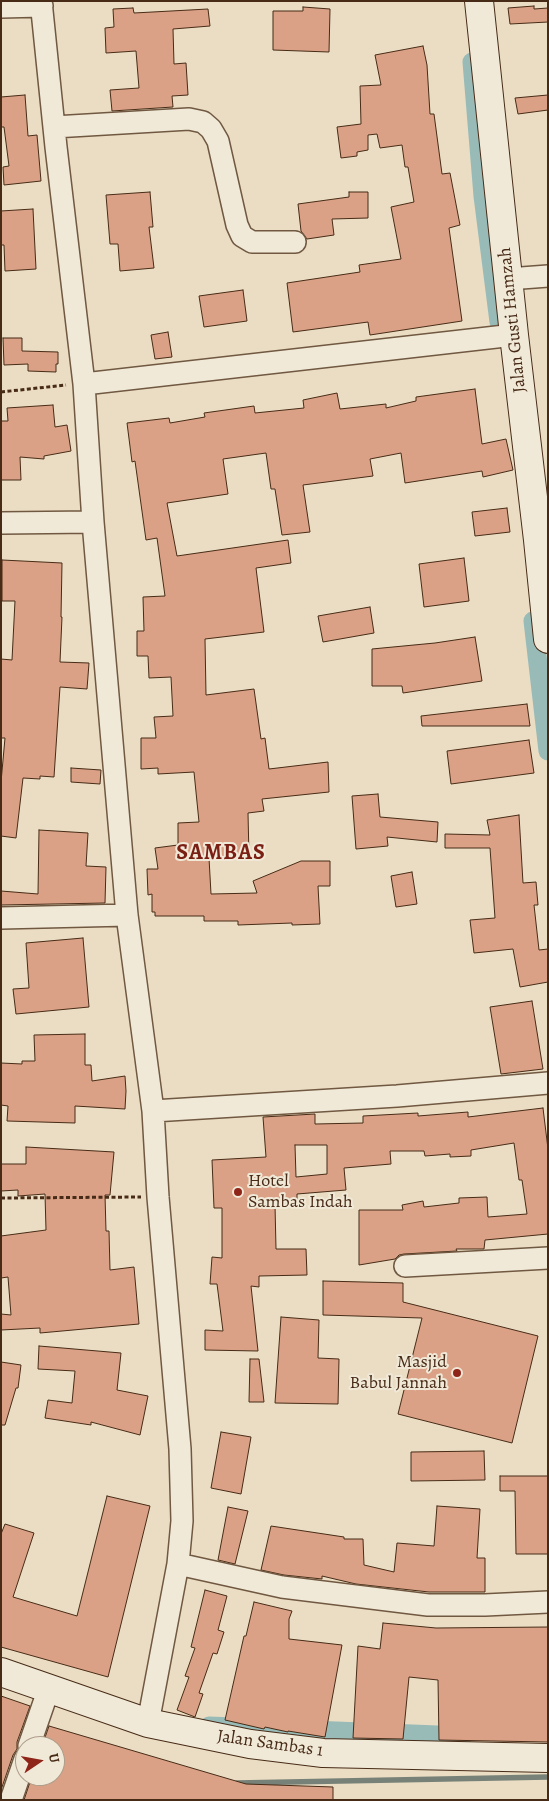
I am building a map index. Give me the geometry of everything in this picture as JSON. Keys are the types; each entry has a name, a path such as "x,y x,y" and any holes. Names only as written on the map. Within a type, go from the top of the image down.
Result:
{"street":[{"name":"Jalan Gusti Hamzah","path":"479,1 514,335 543,539 548,639"},
{"path":"1,7 42,4 54,127 84,384 93,522 127,915 153,1111 158,1197 180,1449 182,1521 178,1564 148,1723"},
{"path":"54,127 189,119 203,122 211,129 218,141 237,225 242,236 252,242 295,242"},
{"path":"508,279 548,276"},
{"path":"84,384 514,335"},
{"path":"1,523 93,522"},
{"path":"1,918 127,915"},
{"path":"153,1111 397,1096 548,1083"},
{"path":"405,1266 548,1258"},
{"path":"178,1564 282,1587 428,1605 548,1602"},
{"name":"Jalan Sambas 1","path":"1,1672 148,1723 250,1744 324,1753 548,1758"},
{"path":"32,1736 49,1688"},
{"path":"11,1800 16,1786"}],"path":[{"path":"1,392 84,384"},
{"path":"1,1198 158,1197"}],"building":[{"path":"534,6 534,9 548,8 548,22 510,24 508,8"},
{"path":"303,7 330,9 329,52 273,50 273,11 303,11"},
{"path":"133,8 134,13 208,9 210,26 173,29 174,64 186,63 188,95 172,96 173,107 112,111 110,90 139,88 136,51 106,53 105,28 114,27 113,9"},
{"path":"423,46 427,65 430,114 434,114 442,174 450,173 460,225 449,228 462,321 370,335 368,322 293,332 287,283 360,272 359,265 401,259 391,207 414,202 408,167 405,167 402,145 380,148 377,134 368,135 368,150 357,152 357,156 341,158 337,127 361,124 360,86 381,85 375,55"},
{"path":"25,95 28,136 37,135 41,181 4,185 3,167 9,166 4,127 1,127 1,97"},
{"path":"548,95 548,110 518,114 515,98"},
{"path":"150,192 153,227 149,227 154,268 120,271 118,244 110,244 106,195"},
{"path":"349,192 368,192 368,218 332,219 334,235 307,239 301,231 298,204 349,197"},
{"path":"33,209 36,269 5,271 4,245 1,245 1,211"},
{"path":"243,290 247,321 204,327 199,296"},
{"path":"168,332 172,357 155,359 151,335"},
{"path":"3,338 22,338 22,351 58,352 56,372 28,371 28,364 4,365"},
{"path":"475,389 482,444 506,439 513,470 483,477 482,471 405,483 401,453 370,459 373,476 303,485 310,532 282,535 275,489 271,489 266,453 223,459 228,494 167,503 177,556 288,540 291,563 256,568 264,632 205,639 206,695 254,689 261,739 265,738 269,769 328,762 329,792 262,799 264,811 248,813 249,857 209,858 211,894 257,893 253,881 301,861 330,861 330,886 318,886 320,924 238,925 238,921 204,921 204,916 155,916 155,912 152,912 152,894 148,895 147,869 158,869 155,848 178,845 178,823 199,822 194,772 158,774 158,768 141,769 141,738 156,738 154,717 173,716 171,677 149,678 148,656 137,656 137,631 144,631 143,597 165,596 157,538 146,540 135,461 132,462 127,423 169,418 170,423 205,417 204,413 254,406 255,413 304,408 303,400 337,393 340,409 386,404 386,408 416,401 416,397"},
{"path":"53,405 55,427 67,425 71,451 44,456 44,459 20,457 21,480 1,480 1,421 8,421 7,408"},
{"path":"507,508 510,532 475,536 472,512"},
{"path":"464,558 469,601 424,607 419,564"},
{"path":"2,560 62,563 60,662 89,663 87,689 60,687 54,777 40,776 40,779 23,778 16,838 1,836 1,782 5,738 1,738 1,659 12,660 15,601 2,601"},
{"path":"370,607 374,633 323,642 318,616"},
{"path":"475,637 482,681 403,693 402,686 372,686 372,649"},
{"path":"527,704 530,726 422,726 421,716"},
{"path":"529,740 534,773 451,784 447,751"},
{"path":"71,768 101,770 100,784 71,782"},
{"path":"378,794 380,817 438,822 437,842 387,837 388,846 356,849 352,796"},
{"path":"519,815 523,883 536,882 538,905 534,905 539,950 548,949 548,982 520,987 513,949 474,953 470,920 495,918 490,848 445,848 445,834 490,835 487,820"},
{"path":"39,830 88,833 86,866 106,867 105,903 1,905 1,891 38,894"},
{"path":"412,872 417,904 396,907 391,876"},
{"path":"83,938 89,1007 16,1014 13,989 29,988 26,943"},
{"path":"532,1001 543,1069 501,1074 490,1007"},
{"path":"85,1034 85,1065 91,1065 92,1081 125,1076 125,1109 75,1106 75,1123 7,1121 8,1106 1,1105 1,1063 22,1064 22,1061 35,1061 34,1035"},
{"path":"543,1108 548,1149 548,1234 485,1240 484,1249 456,1249 457,1251 404,1254 399,1255 395,1259 359,1265 359,1210 403,1210 402,1205 423,1201 424,1207 459,1203 459,1198 487,1197 488,1217 527,1214 522,1180 519,1180 514,1143 471,1150 471,1156 450,1157 450,1154 425,1156 424,1151 390,1151 391,1164 344,1168 346,1190 297,1194 297,1204 275,1205 276,1249 306,1249 307,1275 259,1276 259,1287 251,1286 258,1351 205,1350 205,1330 223,1331 217,1284 210,1284 212,1257 222,1258 222,1208 214,1208 212,1160 266,1157 263,1117 315,1114 315,1124 363,1123 363,1116 418,1113 418,1116 468,1112 468,1117","holes":["295,1145 327,1145 327,1174 296,1177"]},
{"path":"26,1147 114,1152 110,1195 105,1195 106,1231 109,1231 110,1270 134,1267 139,1324 40,1333 40,1328 1,1330 1,1314 11,1315 8,1277 1,1278 1,1236 46,1230 45,1194 18,1196 18,1190 1,1191 1,1164 26,1164"},
{"path":"323,1281 403,1283 403,1302 538,1336 512,1443 398,1414 422,1318 323,1315"},
{"path":"281,1317 319,1320 318,1358 339,1359 338,1404 275,1403"},
{"path":"39,1346 121,1353 117,1390 148,1396 140,1435 91,1422 91,1425 45,1418 48,1400 72,1403 75,1371 38,1369"},
{"path":"250,1359 259,1359 264,1402 249,1402"},
{"path":"1,1362 21,1365 18,1388 16,1388 5,1425 1,1425"},
{"path":"221,1432 251,1437 241,1494 211,1488"},
{"path":"484,1451 485,1480 411,1481 411,1452"},
{"path":"500,1476 548,1476 548,1554 516,1554 515,1491 500,1491"},
{"path":"107,1496 150,1506 108,1677 1,1647 1,1534 5,1524 34,1533 13,1597 77,1616"},
{"path":"437,1506 480,1509 477,1558 485,1558 485,1592 429,1592 356,1584 322,1576 322,1579 284,1575 261,1570 271,1526 344,1537 344,1539 363,1539 364,1565 394,1572 397,1543 434,1546"},
{"path":"228,1507 248,1511 235,1564 218,1560"},
{"path":"205,1590 227,1596 218,1630 224,1632 217,1654 213,1653 199,1693 203,1694 195,1717 177,1710 189,1677 185,1676 195,1648 191,1647"},
{"path":"254,1602 292,1611 289,1619 289,1639 342,1645 325,1737 265,1727 264,1729 225,1720 244,1636 246,1636"},
{"path":"383,1623 436,1628 548,1627 548,1742 439,1740 438,1680 409,1677 403,1739 353,1738 358,1646 380,1649"},
{"path":"1,1696 30,1706 19,1736 15,1736 15,1752 1,1790"},
{"path":"49,1726 246,1784 333,1787 333,1800 24,1800 29,1786 65,1786 65,1736 46,1736"}],"waterway":[{"path":"472,62 483,196 499,322"},
{"path":"533,621 548,751"},
{"path":"209,1726 463,1736"},
{"path":"237,1783 548,1777"}],"place":[{"name":"Hotel Sambas Indah","path":"238,1192"},
{"name":"Masjid Babul Jannah","path":"457,1373"}],"district":[{"name":"SAMBAS","path":"221,854"}]}
